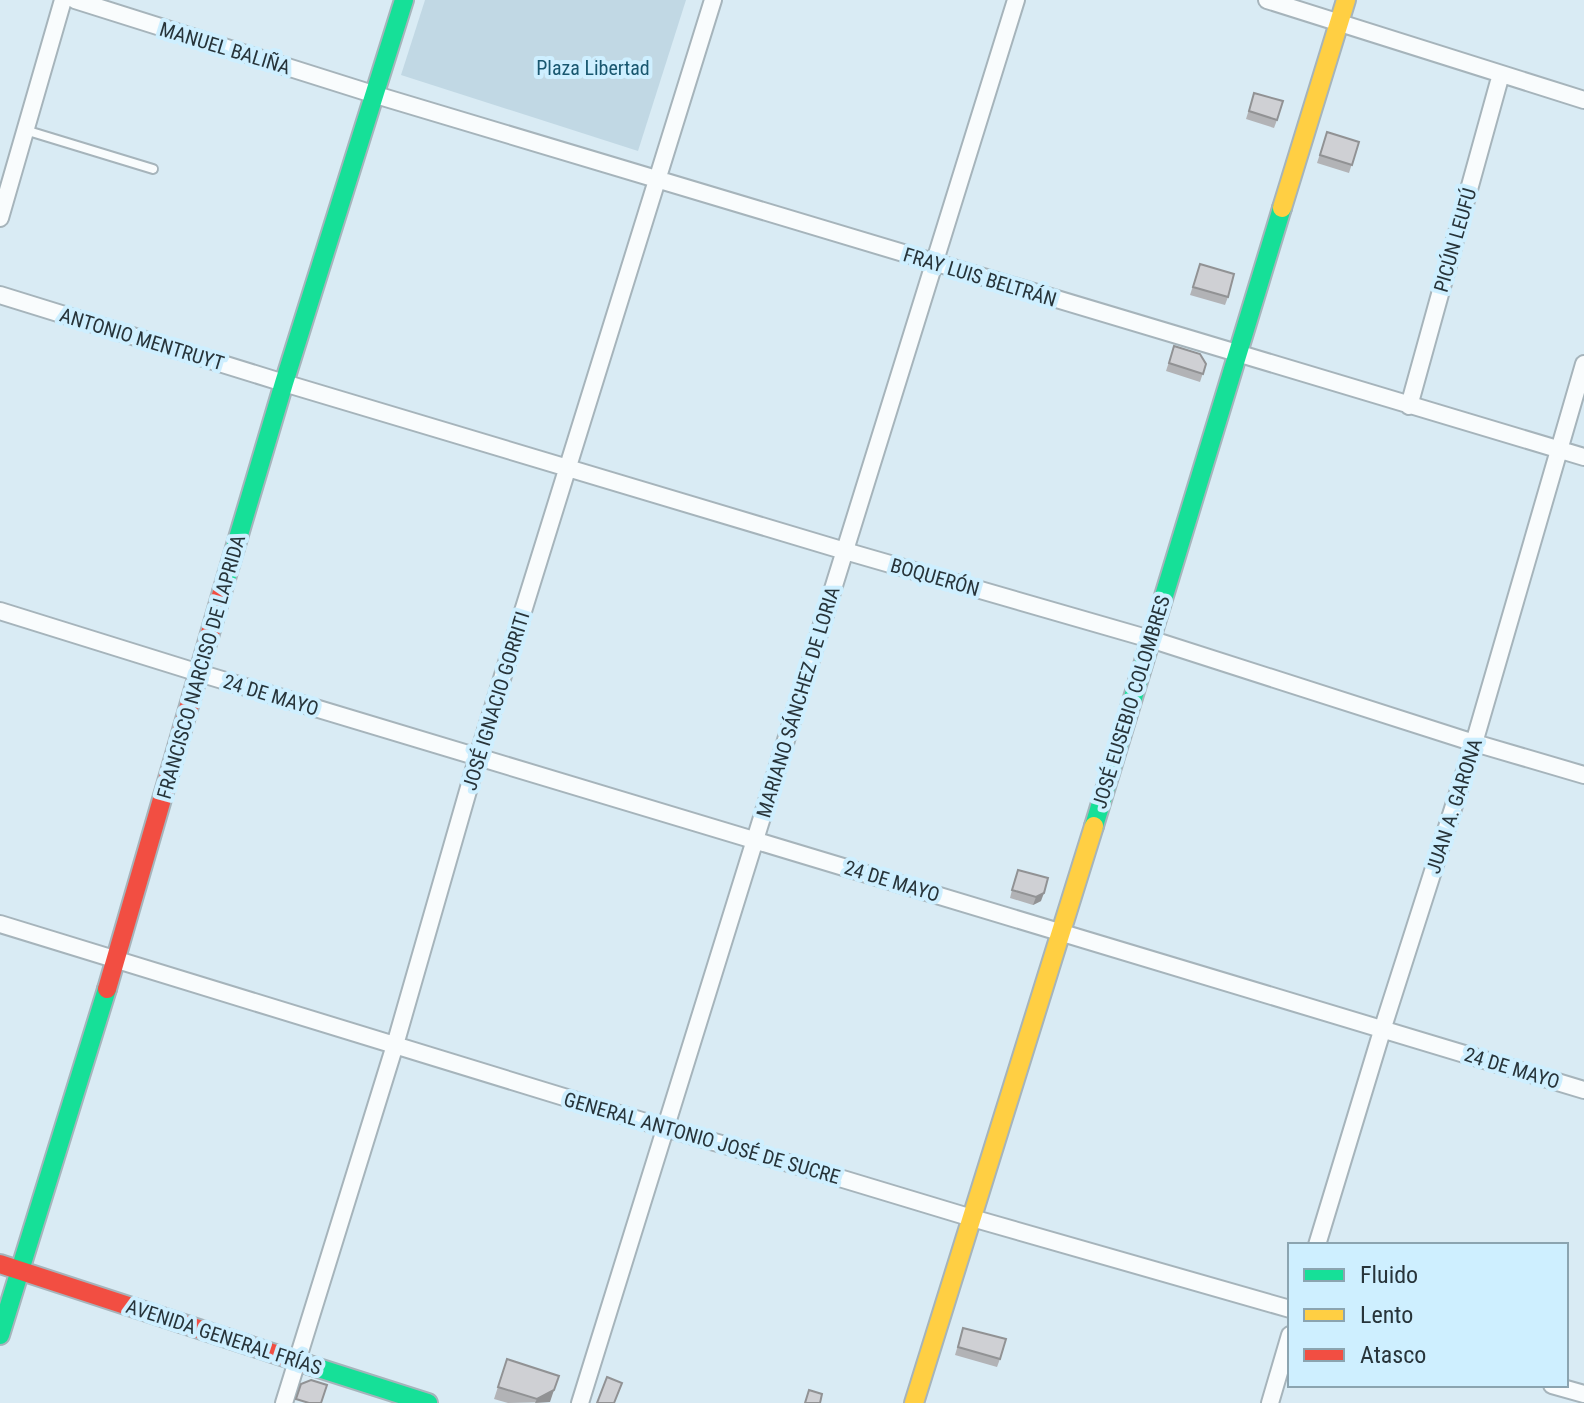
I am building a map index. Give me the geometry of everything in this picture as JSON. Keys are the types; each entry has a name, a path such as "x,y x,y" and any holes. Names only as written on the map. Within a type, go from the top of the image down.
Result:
{"street":[{"path":"0,218 63,0"},
{"name":"MANUEL BALIÑA","path":"75,0 376,95"},
{"name":"FRANCISCO NARCISO DE LAPRIDA","path":"0,1335 116,959 284,383 404,0"},
{"name":"JOSÉ IGNACIO GORRITI","path":"284,1403 395,1045 478,756 713,0"},
{"name":"MARIANO SÁNCHEZ DE LORIA","path":"580,1403 1016,0"},
{"path":"1267,0 1584,100"},
{"name":"JOSÉ EUSEBIO COLOMBRES","path":"914,1403 1062,932 1346,0"},
{"name":"PICÚN LEUFÚ","path":"1409,406 1501,74"},
{"name":"FRAY LUIS BELTRÁN","path":"376,95 1584,457"},
{"name":"ANTONIO MENTRUYT","path":"0,295 284,383"},
{"name":"JUAN A. GARONA","path":"1318,1243 1382,1029 1474,743 1584,364"},
{"name":"BOQUERÓN","path":"284,383 1150,639 1584,775"},
{"name":"24 DE MAYO","path":"0,611 1584,1090"},
{"name":"GENERAL ANTONIO JOSÉ DE SUCRE","path":"0,924 665,1128 1288,1308"},
{"name":"AVENIDA GENERAL FRÍAS","path":"0,1264 428,1403"},
{"path":"1270,1403 1288,1342"},
{"path":"1559,1387 1582,1394"}],"lane":[{"path":"25,130 153,169"}],"green space":[{"name":"Plaza Libertad","path":"425,0 686,0 638,151 401,75"}],"building":[{"path":"1254,93 1283,101 1277,120 1249,111"},
{"path":"1327,132 1359,142 1352,165 1320,155"},
{"path":"1200,264 1234,274 1228,297 1193,287"},
{"path":"1174,346 1200,354 1206,364 1203,374 1169,363"},
{"path":"1018,870 1048,878 1044,893 1036,897 1012,890"},
{"path":"963,1328 1006,1339 1000,1359 958,1347"},
{"path":"507,1359 559,1376 554,1390 537,1399 498,1387"},
{"path":"607,1377 622,1383 614,1403 597,1403"},
{"path":"311,1380 327,1385 321,1403 296,1399 301,1384"},
{"path":"809,1390 822,1394 820,1403 805,1403"}],"traffic: fast":[{"path":"222,592 404,0"},
{"path":"1094,826 1282,208"},
{"path":"0,1335 107,989"},
{"path":"309,1365 428,1403"}],"traffic: slow":[{"path":"1282,208 1346,0"},
{"path":"914,1403 1094,826"}],"traffic: jam":[{"path":"107,989 222,592"},
{"path":"0,1264 309,1365"}]}
